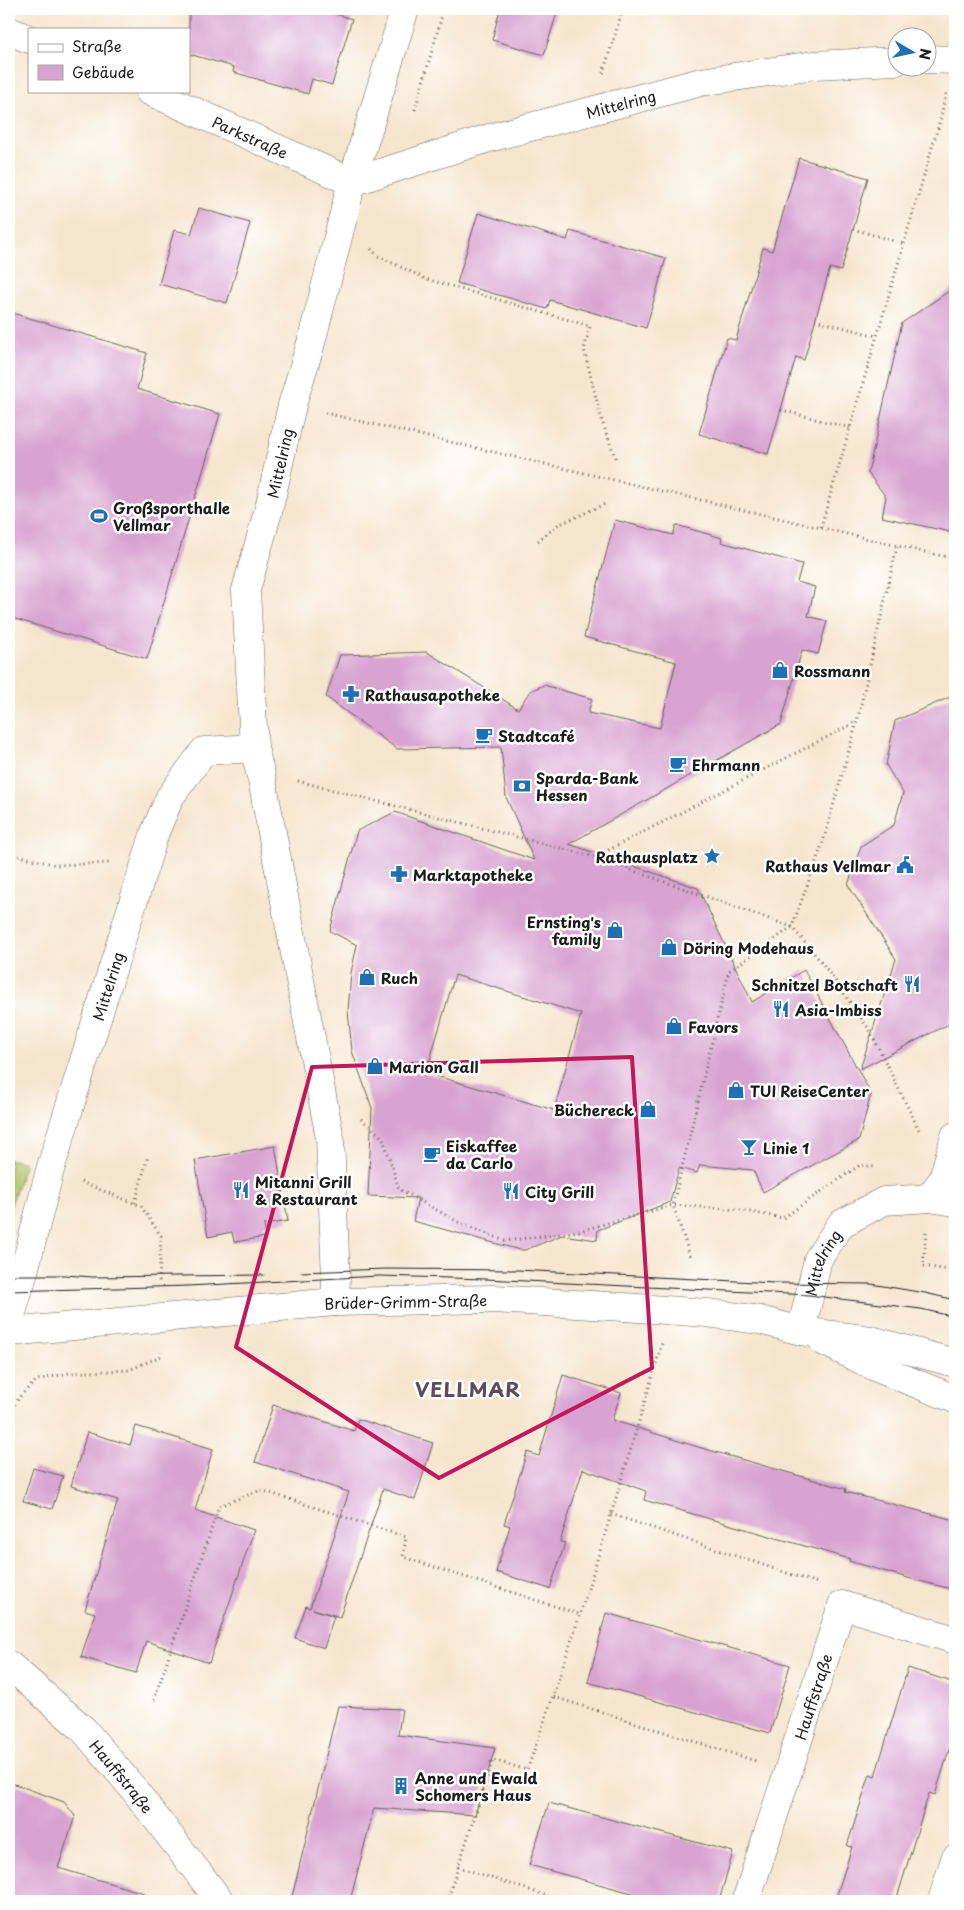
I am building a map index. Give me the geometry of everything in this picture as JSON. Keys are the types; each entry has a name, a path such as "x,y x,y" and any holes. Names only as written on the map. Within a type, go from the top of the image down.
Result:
{"street":[{"name":"Mittelring","path":"335,1302 336,1278 330,1138 262,780 254,748 246,590 269,508 292,405 311,343 352,182 405,9"},
{"path":"9,31 28,39"},
{"path":"936,59 954,60"},
{"name":"Mittelring","path":"352,182 489,138 701,82 814,65 886,61"},
{"name":"Parkstraße","path":"151,92 352,182"},
{"name":"Mittelring","path":"9,1323 15,1281 155,832 170,796 204,751 254,748"},
{"path":"942,1193 955,1136"},
{"name":"Mittelring","path":"801,1331 818,1259 841,1224 884,1201 942,1193"},
{"name":"Brüder-Grimm-Straße","path":"9,1332 335,1302 494,1299 707,1313 760,1320 801,1331 871,1340 955,1363"},
{"name":"Brüder-Grimm-Straße","path":"801,1331 877,1368 955,1399"},
{"path":"842,1605 955,1640"},
{"name":"Hauffstraße","path":"746,1901 842,1605"},
{"name":"Hauffstraße","path":"9,1665 83,1729 132,1787 220,1901"},
{"path":"942,1901 955,1859"}],"path":[{"path":"415,110 444,9"},
{"path":"592,110 623,10 616,9"},
{"path":"821,527 941,117 954,60"},
{"path":"853,229 904,244"},
{"path":"367,246 378,256 426,280 590,326 584,349 601,418 616,460"},
{"path":"815,320 877,336"},
{"path":"292,405 955,559"},
{"path":"781,410 850,428"},
{"path":"538,541 558,525 605,504"},
{"path":"690,1256 673,1205 729,971 792,927 823,842 856,722 897,546"},
{"path":"595,857 856,722"},
{"path":"262,780 297,780 595,857 792,927 823,964 868,1029 942,1193 923,1266 955,1272"},
{"path":"9,853 56,865 118,862 144,868"},
{"path":"320,1087 383,1138 399,1189 460,1223 505,1241 580,1231 673,1205 740,1210 783,1218 860,1165 879,1168"},
{"path":"135,1203 148,1156"},
{"path":"9,1159 50,1170 141,1206 161,1236 159,1287 161,1356 129,1370 69,1373 37,1380 21,1395 9,1413"},
{"path":"447,1901 493,1760 528,1770 554,1697 664,1337"},
{"path":"154,1700 219,1506 261,1490 406,1537 403,1557 579,1614"},
{"path":"611,1514 819,1583 842,1605"},
{"path":"554,1697 788,1771"},
{"path":"458,1868 563,1901"}],"highlighted area":[{"path":"632,1057 652,1368 439,1478 236,1347 312,1067"}],"green space":[{"path":"9,1159 25,1163 9,1211"}],"building":[{"path":"189,9 319,9 352,19 332,85 312,79 308,94 233,72 234,67 190,54"},
{"path":"500,9 558,9 544,55 492,40"},
{"path":"799,158 868,178 841,271 830,268 804,360 796,357 768,454 699,434 727,338 736,340 763,248 772,251"},
{"path":"199,208 250,223 227,303 159,284 174,230 191,234"},
{"path":"478,213 567,240 570,231 666,258 646,328 550,300 547,309 457,283"},
{"path":"955,287 955,533 882,517 886,497 868,473 902,323"},
{"name":"Großsporthalle Vellmar","path":"9,312 147,353 137,389 220,414 147,659 9,617"},
{"path":"615,520 673,535 676,525 722,538 721,542 802,564 797,582 815,587 808,616 827,621 818,654 802,650 781,724 569,844 698,888 752,1002 804,970 871,1094 859,1140 763,1192 753,1170 700,1165 697,1173 679,1168 670,1202 598,1230 597,1240 562,1235 525,1250 520,1250 413,1221 418,1198 368,1196 372,1108 352,1051 348,1011 351,973 357,945 330,931 357,831 395,812 534,860 506,797 501,747 397,749 326,697 340,655 427,652 518,709 530,691 544,685 592,699 588,713 660,728 676,662 584,637","holes":["455,975 581,1014 554,1110 426,1073"]},
{"name":"Rathaus Vellmar","path":"955,695 955,1009 949,1024 860,1069 896,959 848,885 861,846 894,825 903,793 886,765 895,721"},
{"name":"Mitanni Grill & Restaurant","path":"275,1146 288,1221 264,1225 266,1237 234,1242 232,1232 208,1237 195,1160"},
{"path":"563,1375 621,1393 612,1420 698,1447 846,1489 845,1492 955,1520 955,1590 849,1561 850,1559 644,1500 646,1491 583,1469 560,1542 565,1543 550,1589 496,1572 510,1526 504,1524 527,1452 539,1456"},
{"path":"273,1405 354,1431 358,1419 433,1443 415,1500 383,1489 340,1617 313,1609 334,1616 324,1648 295,1638 306,1606 310,1608 349,1492 255,1462"},
{"path":"136,1426 213,1449 195,1510 254,1530 209,1663 146,1641 136,1673 81,1657 95,1613 85,1610 118,1500 71,1486 87,1432 130,1445"},
{"path":"33,1468 63,1476 52,1509 23,1501"},
{"path":"606,1613 790,1665 770,1733 588,1682"},
{"path":"908,1668 955,1683 955,1731 935,1795 929,1793 896,1901 835,1901 852,1847 847,1846 870,1774 875,1776"},
{"name":"Anne und Ewald Schomers Haus","path":"338,1706 402,1709 398,1735 495,1748 475,1815 374,1808 350,1901 291,1901"},
{"path":"9,1782 64,1802 75,1816 58,1868 144,1893 143,1901 9,1901"},
{"path":"549,1803 733,1852 719,1901 661,1901 529,1865"}],"tram line":[{"path":"301,1272 386,1269 517,1270 775,1283 871,1284 955,1300"},
{"path":"9,1275 93,1277 264,1275"},
{"path":"9,1291 188,1286 379,1276 485,1279 809,1295 921,1309 955,1317"}],"place":[{"name":"Großsporthalle Vellmar","path":"99,516"},
{"name":"Rossmann","path":"780,670"},
{"name":"Rathausapotheke","path":"351,694"},
{"name":"Stadtcafé","path":"484,735"},
{"name":"Ehrmann","path":"678,764"},
{"name":"Sparda-Bank Hessen","path":"522,786"},
{"name":"Rathausplatz","path":"712,856"},
{"name":"Rathaus Vellmar","path":"905,865"},
{"name":"Marktapotheke","path":"399,874"},
{"name":"Ernsting's family","path":"615,930"},
{"name":"Döring Modehaus","path":"669,947"},
{"name":"Ruch","path":"367,977"},
{"name":"Schnitzel Botschaft","path":"912,984"},
{"name":"Asia-Imbiss","path":"781,1009"},
{"name":"Favors","path":"674,1026"},
{"name":"Marion Gall","path":"375,1066"},
{"name":"TUI ReiseCenter","path":"736,1090"},
{"name":"Büchereck","path":"648,1109"},
{"name":"Linie 1","path":"749,1147"},
{"name":"Eiskaffee da Carlo","path":"432,1154"},
{"name":"Mitanni Grill & Restaurant","path":"241,1190"},
{"name":"City Grill","path":"511,1191"},
{"name":"Anne und Ewald Schomers Haus","path":"401,1786"}],"district":[{"name":"VELLMAR","path":"468,1389"}]}
